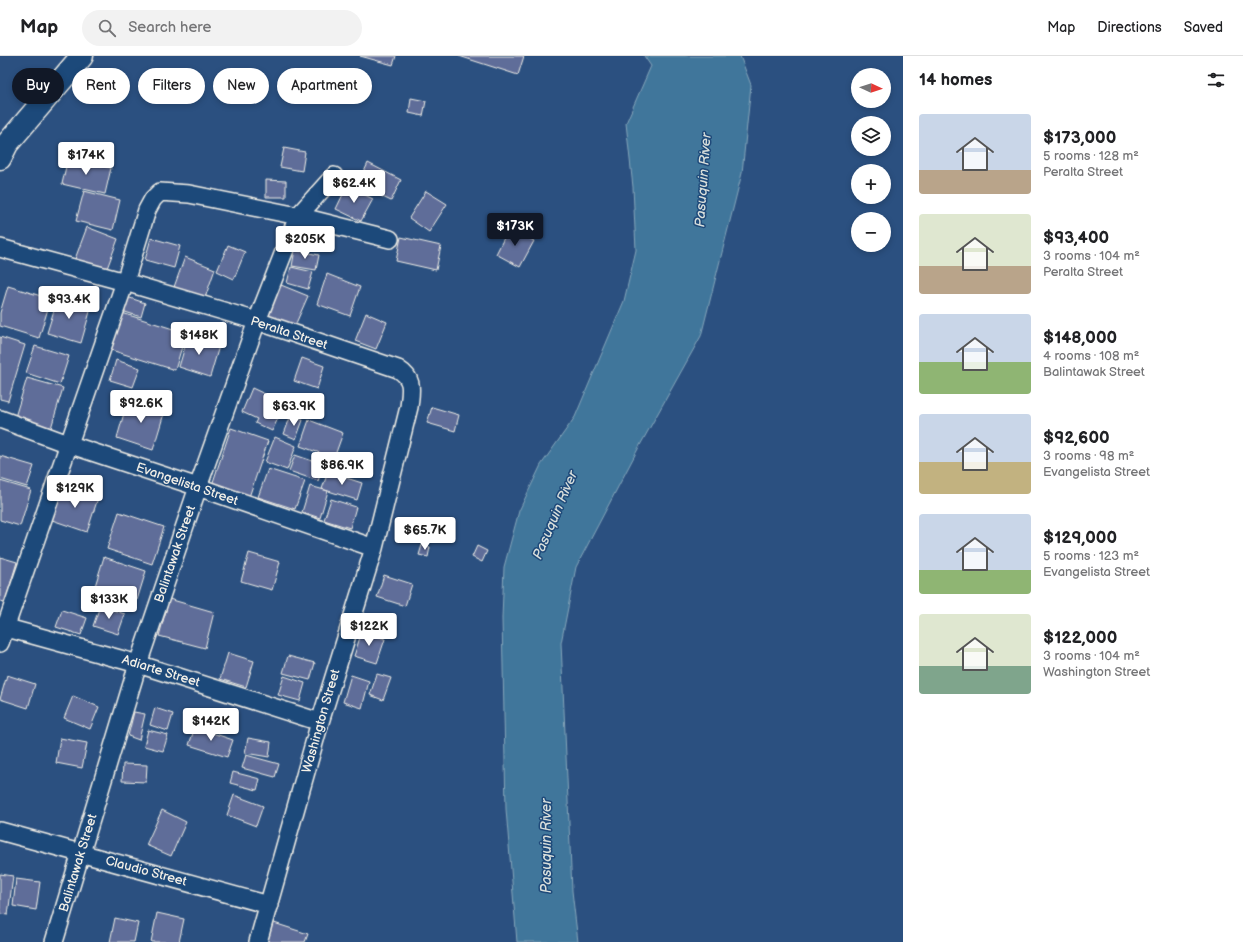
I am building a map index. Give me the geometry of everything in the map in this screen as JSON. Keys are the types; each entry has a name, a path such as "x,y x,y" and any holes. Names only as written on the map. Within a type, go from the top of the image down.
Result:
{"main road":[{"path":"0,158 7,144 82,56"}],"street":[{"path":"298,216 334,176"},
{"path":"2,632 125,282 147,210 153,199 160,192 189,194 298,216 390,238"},
{"name":"Balintawak Street","path":"54,942 138,664 198,487 257,321 298,216"},
{"name":"Peralta Street","path":"0,248 125,282 257,321 398,369 406,375 410,383 409,407"},
{"name":"Washington Street","path":"258,942 320,722 374,548 409,407"},
{"name":"Evangelista Street","path":"0,419 68,444 374,548"},
{"name":"Adiarte Street","path":"2,632 138,664 320,722"},
{"name":"Claudio Street","path":"0,831 269,905"}],"water":[{"name":"Pasuquin River","path":"644,56 740,56 751,85 742,173 701,336 639,447 576,567 561,643 572,891 578,942 517,942 506,809 502,618 504,567 519,511 541,465 575,417 624,301 636,250 633,187 626,123 651,66"}],"building":[{"path":"360,56 396,56 393,65"},
{"path":"459,56 524,56 518,75"},
{"path":"411,98 426,101 423,116 409,113"},
{"path":"284,148 305,152 302,171 280,167"},
{"path":"68,158 111,168 105,194 62,184"},
{"path":"368,163 401,180 391,201 358,185"},
{"path":"266,180 286,181 286,197 266,197"},
{"path":"347,186 373,199 361,221 336,209"},
{"path":"84,191 120,200 113,230 76,221"},
{"path":"426,191 447,204 429,232 409,218"},
{"path":"87,227 118,239 106,271 75,259"},
{"path":"509,228 534,241 520,267 496,254"},
{"path":"401,237 441,246 436,270 396,261"},
{"path":"151,238 180,246 174,268 145,260"},
{"path":"228,245 245,252 234,279 217,271"},
{"path":"295,250 319,255 316,270 292,266"},
{"path":"185,257 215,269 205,298 174,287"},
{"path":"291,267 313,272 308,289 287,283"},
{"path":"327,274 360,287 350,316 317,304"},
{"path":"281,285 308,296 293,330 267,319"},
{"path":"8,286 51,299 39,338 0,326 0,313"},
{"path":"58,297 91,308 81,343 47,333"},
{"path":"127,297 145,303 141,317 122,311"},
{"path":"122,313 186,333 175,370 111,350"},
{"path":"366,313 387,322 376,349 355,341"},
{"path":"188,336 219,346 210,377 179,367"},
{"path":"0,337 25,345 8,401 0,399"},
{"path":"35,346 69,356 60,384 26,373"},
{"path":"302,358 324,366 317,389 294,381"},
{"path":"116,360 140,368 133,387 110,380"},
{"path":"27,378 63,388 51,428 15,417"},
{"path":"252,388 269,396 267,403 282,410 272,431 255,423 257,419 242,412"},
{"path":"128,399 165,410 153,450 117,438"},
{"path":"432,407 459,415 455,431 427,423"},
{"path":"291,415 303,420 296,439 284,434"},
{"path":"309,420 343,433 334,458 300,446"},
{"path":"231,428 268,441 249,497 212,485"},
{"path":"275,437 296,446 287,470 265,462"},
{"path":"295,455 324,465 318,481 289,471"},
{"path":"0,456 34,466 27,487 0,479"},
{"path":"268,469 305,481 295,509 258,497"},
{"path":"328,472 362,483 357,500 322,489"},
{"path":"0,481 31,490 20,526 0,520"},
{"path":"64,486 98,498 87,532 52,520"},
{"path":"310,486 328,491 320,518 302,512"},
{"path":"331,499 356,507 350,528 324,520"},
{"path":"119,512 164,527 152,564 107,549"},
{"path":"422,545 430,547 428,557 419,555"},
{"path":"477,546 487,551 482,562 472,557"},
{"path":"249,553 280,562 272,590 241,581"},
{"path":"0,557 17,562 5,602 0,601"},
{"path":"104,557 146,571 137,600 95,586"},
{"path":"384,575 412,584 405,606 377,597"},
{"path":"169,599 214,612 205,648 159,636"},
{"path":"100,606 125,614 118,634 93,626"},
{"path":"62,610 87,618 81,635 56,627"},
{"path":"362,631 385,639 377,663 354,656"},
{"path":"228,653 254,661 246,687 220,679"},
{"path":"288,656 315,663 310,680 283,673"},
{"path":"377,674 391,678 383,700 370,695"},
{"path":"7,675 35,684 28,708 0,699"},
{"path":"351,675 369,681 362,708 343,702"},
{"path":"284,676 305,683 300,701 278,695"},
{"path":"73,696 99,707 90,729 64,718"},
{"path":"155,708 173,714 168,731 150,725"},
{"path":"134,712 145,714 139,740 128,736"},
{"path":"195,727 233,740 227,757 189,745"},
{"path":"148,730 168,735 163,751 144,746"},
{"path":"60,738 87,743 82,768 56,763"},
{"path":"248,738 271,742 269,757 245,753"},
{"path":"246,755 279,764 275,777 242,768"},
{"path":"123,764 147,765 146,782 122,781"},
{"path":"233,772 260,779 257,790 230,783"},
{"path":"234,795 263,806 256,826 227,815"},
{"path":"162,810 186,822 171,856 146,845"},
{"path":"0,874 13,876 8,915 0,914"},
{"path":"16,879 40,882 36,910 13,906"},
{"path":"157,913 184,919 179,942 151,942"},
{"path":"115,918 138,923 134,942 110,942"},
{"path":"271,922 308,934 305,942 265,942"}]}
